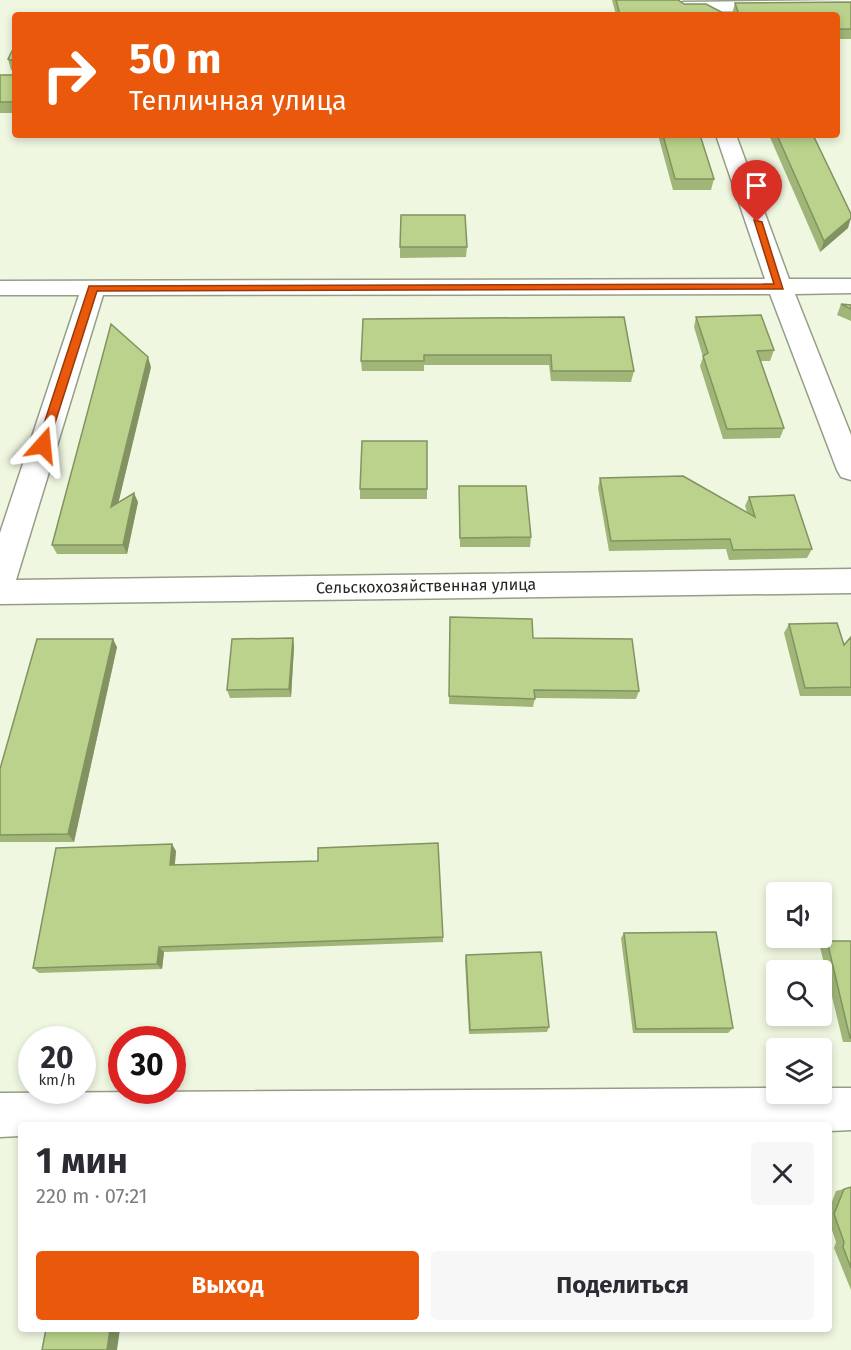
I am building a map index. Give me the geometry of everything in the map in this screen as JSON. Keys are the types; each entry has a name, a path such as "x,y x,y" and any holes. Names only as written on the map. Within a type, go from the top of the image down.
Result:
{"street":[{"path":"683,7 851,5"},
{"path":"727,138 780,287 851,470"},
{"path":"0,288 851,286"},
{"path":"0,580 93,288"},
{"name":"Сельскохозяйственная улица","path":"0,592 851,581"},
{"path":"0,1115 851,1109"}],"building":[{"path":"616,0 678,0 684,4 706,4 721,12 619,12"},
{"path":"851,2 851,29 840,29 840,12 738,12 735,3"},
{"path":"0,75 12,75 12,102 0,102"},
{"path":"664,138 701,138 714,179 675,179"},
{"path":"778,138 814,138 851,214 851,218 824,241"},
{"path":"401,215 465,215 467,247 400,247"},
{"path":"761,315 774,350 757,351 784,428 727,429 703,356 708,353 696,317"},
{"path":"624,317 634,371 552,371 551,355 424,355 424,361 361,361 363,319"},
{"path":"111,324 148,357 111,507 134,493 123,545 52,545"},
{"path":"362,441 427,441 427,489 360,489"},
{"path":"683,476 755,517 749,497 794,495 812,549 733,550 730,539 611,541 600,478"},
{"path":"459,486 526,486 531,537 460,538"},
{"path":"450,617 532,619 533,638 632,639 639,691 534,690 535,699 449,696"},
{"path":"837,623 844,645 851,637 851,687 805,688 789,624"},
{"path":"293,638 289,689 227,690 232,639"},
{"path":"37,639 113,639 68,834 0,835 0,769"},
{"path":"438,843 443,937 159,947 157,964 33,968 56,848 172,844 170,865 318,861 318,848"},
{"path":"716,932 733,1028 636,1029 624,933"},
{"path":"832,941 851,941 851,1038 850,1038 829,948 832,948"},
{"path":"541,952 549,1027 470,1030 466,955"},
{"path":"851,1187 851,1268 834,1214 844,1189"},
{"path":"45,1332 110,1332 107,1350 42,1350"}],"route":[{"path":"43,445 93,288 780,287 757,222"}]}
